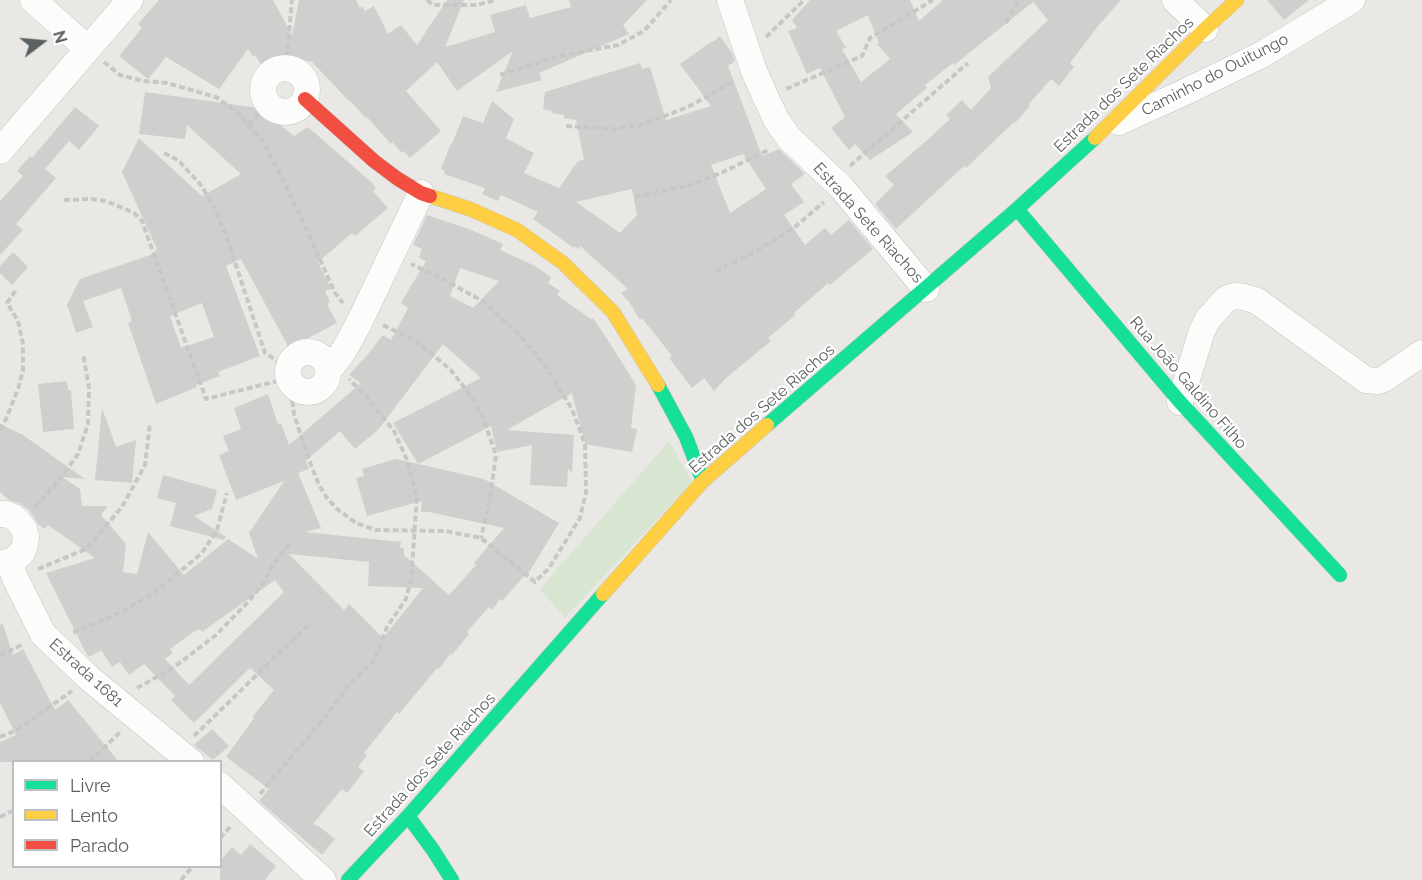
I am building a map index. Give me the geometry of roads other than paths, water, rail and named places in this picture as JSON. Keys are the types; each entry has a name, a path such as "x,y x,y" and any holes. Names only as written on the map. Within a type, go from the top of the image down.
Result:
{"street":[{"path":"33,0 87,49"},
{"path":"0,151 130,0"},
{"name":"Estrada Sete Riachos","path":"730,0 766,98 789,138 837,184 926,289"},
{"path":"1175,0 1205,29"},
{"name":"Estrada dos Sete Riachos","path":"348,880 408,816 703,481 1017,209 1106,128 1237,0"},
{"name":"Caminho do Ouitungo","path":"1106,128 1261,55 1352,0"},
{"path":"286,67 300,73 307,85 305,99 301,105 289,112 275,109 269,105 263,92 267,77 279,68 286,67"},
{"path":"305,99 374,161 398,179 421,193 470,209 517,230 563,263 613,312 656,381 686,437 703,481"},
{"path":"289,377 301,392 314,392 320,389 327,379 330,365 346,348 363,316 421,193"},
{"name":"Rua João Galdino Filho","path":"1017,209 1180,402 1340,575"},
{"path":"1180,402 1202,331 1208,319 1226,299 1234,296 1257,301 1366,380 1384,379 1422,353"},
{"path":"8,568 21,553 26,537 24,529 10,518"},
{"name":"Estrada 1681","path":"8,568 43,634 89,678 184,757"},
{"path":"222,788 323,880"},
{"path":"408,816 452,880"}]}
